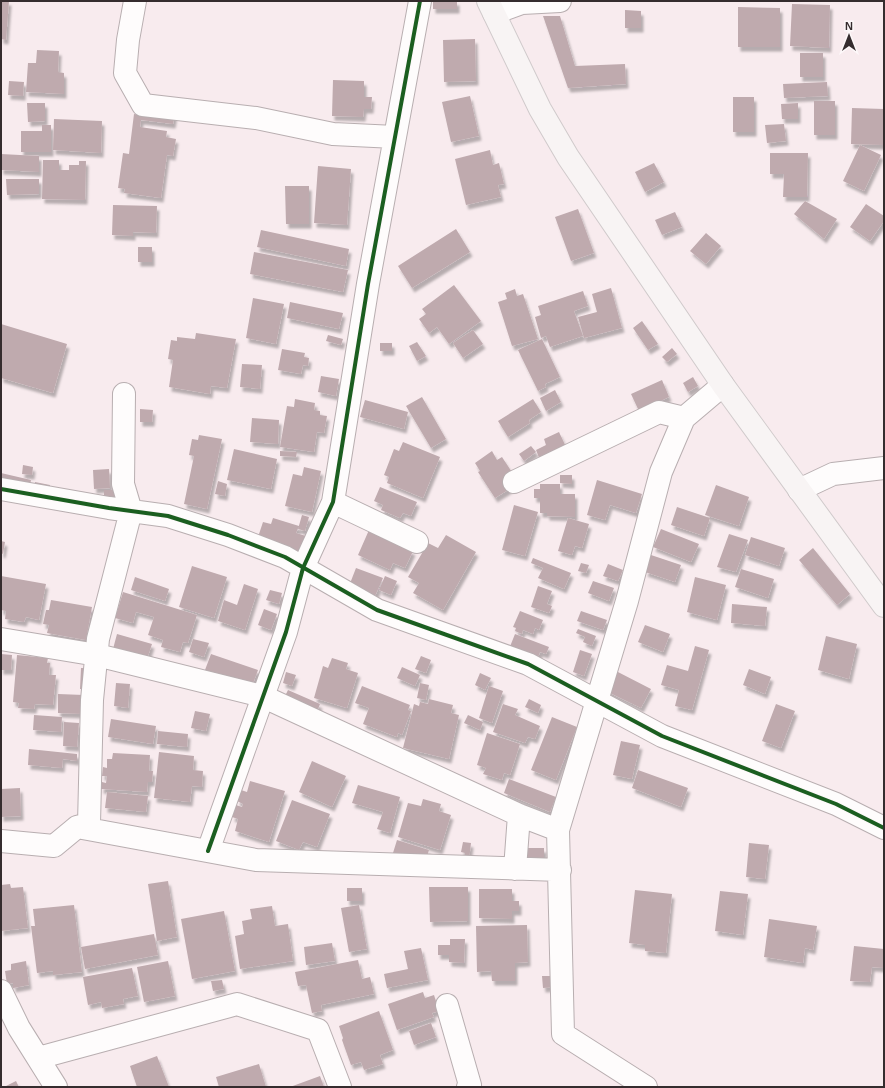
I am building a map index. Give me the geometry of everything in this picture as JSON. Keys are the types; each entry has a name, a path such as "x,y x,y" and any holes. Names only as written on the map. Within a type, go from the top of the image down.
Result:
{"main road":[{"path":"491,7 540,109 568,157 724,385 798,490 884,606"}],"street":[{"path":"135,1 128,40 125,73 143,105 256,118 333,134 395,138"},
{"path":"208,851 286,632 303,568 333,502 368,284 420,1"},
{"path":"491,7 522,3 560,1"},
{"path":"646,1087 564,1034 558,830 627,601 661,472 684,418 724,385"},
{"path":"1,841 54,846 77,827 89,824 92,700 98,639 132,511 123,484 124,394"},
{"path":"514,482 659,412 684,418"},
{"path":"798,490 833,474 884,468"},
{"path":"1,489 168,516 228,535 285,557 377,610 528,664 662,736 836,804 884,828"},
{"path":"333,502 417,542"},
{"path":"1,639 97,655 262,696 519,815 558,830"},
{"path":"516,869 519,815"},
{"path":"77,827 256,860 560,870"},
{"path":"1,991 19,1028 56,1087"},
{"path":"38,1058 237,1004 318,1030 340,1087"},
{"path":"446,1005 470,1085 468,1087"}],"building":[{"path":"1,1 9,1 6,40 1,39"},
{"path":"433,1 457,1 457,9 433,9"},
{"path":"792,4 830,5 829,48 790,46"},
{"path":"738,7 780,8 780,47 738,47"},
{"path":"625,10 641,11 641,28 625,28"},
{"path":"543,16 560,16 575,66 625,64 626,84 568,88"},
{"path":"475,39 476,81 444,82 443,40"},
{"path":"37,50 59,51 58,72 64,73 64,94 26,92 28,63 36,63"},
{"path":"800,53 823,53 823,77 800,77"},
{"path":"333,80 364,81 364,97 372,97 371,109 364,109 363,117 332,116"},
{"path":"9,81 24,82 23,96 8,95"},
{"path":"827,82 828,96 784,98 783,84"},
{"path":"470,96 479,136 451,142 442,102"},
{"path":"733,97 754,97 754,132 733,132"},
{"path":"814,101 835,101 835,135 814,135"},
{"path":"27,103 45,103 45,121 28,122"},
{"path":"798,103 798,119 782,119 781,104"},
{"path":"852,108 884,109 884,145 851,144"},
{"path":"175,112 173,124 141,120 140,127 167,131 166,137 176,139 173,156 167,155 161,198 124,193 125,189 118,188 123,153 129,154 134,114 141,115"},
{"path":"54,119 102,121 101,153 53,150"},
{"path":"784,124 786,141 767,143 765,125"},
{"path":"42,125 51,125 51,152 21,152 21,131 42,131"},
{"path":"860,145 881,155 864,191 843,181"},
{"path":"490,150 493,165 499,163 504,184 498,185 501,197 466,205 455,159"},
{"path":"770,153 808,153 807,197 783,197 784,174 770,174"},
{"path":"1,154 39,156 39,172 1,170"},
{"path":"43,160 59,160 59,170 69,170 69,165 79,165 79,161 86,161 85,200 42,199"},
{"path":"654,163 664,182 645,192 635,172"},
{"path":"318,166 351,169 347,225 314,223"},
{"path":"6,179 39,179 39,194 7,195"},
{"path":"285,186 309,186 309,224 286,224"},
{"path":"805,201 837,219 824,239 794,214"},
{"path":"866,204 884,216 884,221 870,241 850,227"},
{"path":"113,205 157,206 156,233 133,232 133,236 112,235"},
{"path":"578,209 594,253 571,261 555,217"},
{"path":"675,212 682,227 662,235 655,220"},
{"path":"456,229 470,252 412,288 398,266"},
{"path":"261,230 349,249 346,266 257,247"},
{"path":"706,233 721,246 706,264 690,251"},
{"path":"138,247 152,247 152,262 138,262"},
{"path":"254,252 348,270 343,292 250,274"},
{"path":"454,285 481,321 449,344 437,327 429,333 419,319 426,314 422,309"},
{"path":"611,288 622,328 584,338 578,317 597,312 592,294"},
{"path":"515,289 517,296 523,294 538,339 512,346 498,302 507,299 505,293"},
{"path":"583,291 588,306 574,311 583,336 550,347 546,336 541,338 535,317 541,315 538,306"},
{"path":"253,298 284,304 276,344 246,338"},
{"path":"290,302 343,313 339,329 287,318"},
{"path":"642,321 658,344 648,350 633,328"},
{"path":"1,324 67,344 53,393 1,378"},
{"path":"473,330 483,344 463,358 453,343"},
{"path":"196,333 236,339 227,388 211,386 210,394 169,387 173,360 168,359 171,340 177,341 177,337 195,339"},
{"path":"328,335 343,339 341,345 326,341"},
{"path":"542,339 560,377 545,384 546,387 538,391 518,350"},
{"path":"417,342 426,356 417,361 409,346"},
{"path":"380,343 392,343 392,351 380,351"},
{"path":"672,348 677,354 667,362 662,357"},
{"path":"282,349 305,353 304,357 309,358 308,366 303,365 301,374 278,370"},
{"path":"242,364 262,365 260,389 240,387"},
{"path":"321,376 339,379 336,396 318,392"},
{"path":"693,377 698,386 688,392 683,383"},
{"path":"662,380 669,397 639,411 631,394"},
{"path":"555,390 561,402 546,411 540,398"},
{"path":"422,397 446,439 431,448 406,406"},
{"path":"295,399 315,403 314,410 320,411 320,415 327,416 324,433 317,432 314,452 280,447 287,406 294,407"},
{"path":"533,399 541,412 529,420 530,423 508,437 498,421"},
{"path":"365,400 408,412 404,429 360,417"},
{"path":"140,409 153,410 152,422 140,422"},
{"path":"252,418 279,420 278,444 250,442"},
{"path":"559,432 566,447 540,460 536,450 546,445 544,439"},
{"path":"199,435 222,439 207,509 184,504 194,456 189,455 192,439 198,440"},
{"path":"403,442 440,457 423,498 387,483 389,477 384,475 394,449 399,451"},
{"path":"531,446 536,452 524,461 519,454"},
{"path":"234,449 277,459 271,489 227,480"},
{"path":"280,451 297,452 296,457 280,456"},
{"path":"492,451 497,460 502,457 519,483 495,498 478,472 480,471 475,463"},
{"path":"23,465 33,467 32,475 22,474"},
{"path":"304,467 321,471 312,512 285,506 293,474 302,476"},
{"path":"109,469 110,488 94,489 93,470"},
{"path":"1,473 31,480 28,496 1,490"},
{"path":"560,475 572,475 572,484 560,483"},
{"path":"597,480 642,494 636,513 610,505 605,520 587,515"},
{"path":"218,481 227,484 225,496 215,494"},
{"path":"35,482 50,485 49,493 34,491"},
{"path":"540,484 560,484 560,494 575,494 575,517 547,516 547,513 540,513 540,498 534,498 534,489 540,489"},
{"path":"716,485 749,497 739,526 705,515"},
{"path":"380,487 417,502 411,516 403,513 400,518 381,510 383,505 374,501"},
{"path":"104,490 114,490 114,506 104,506"},
{"path":"514,505 538,512 525,556 502,550"},
{"path":"677,507 710,518 704,536 671,525"},
{"path":"302,515 309,517 305,531 298,529"},
{"path":"273,518 299,526 296,533 306,536 297,563 254,549 263,522 271,524"},
{"path":"568,518 589,524 582,548 575,546 572,555 558,551"},
{"path":"661,529 699,544 691,562 653,547"},
{"path":"369,530 413,551 405,568 393,563 390,570 358,555"},
{"path":"729,534 748,540 736,572 717,567"},
{"path":"446,535 476,552 443,610 413,593 419,583 408,577 428,543 438,548"},
{"path":"751,537 785,548 779,566 745,555"},
{"path":"1,541 5,542 3,554 1,553"},
{"path":"813,548 850,594 837,605 799,560"},
{"path":"651,555 681,565 675,582 645,572"},
{"path":"533,558 571,573 564,589 538,578 543,568 531,563"},
{"path":"581,563 589,565 586,573 578,571"},
{"path":"608,564 623,570 618,581 603,576"},
{"path":"192,566 227,577 214,618 179,607"},
{"path":"356,568 383,578 375,596 349,586"},
{"path":"741,569 774,579 768,598 735,587"},
{"path":"1,576 46,584 39,620 26,617 24,622 5,619 6,611 1,610"},
{"path":"385,576 397,581 391,595 379,590"},
{"path":"135,577 169,589 165,601 131,590"},
{"path":"695,577 726,585 717,620 687,612"},
{"path":"593,581 614,588 609,601 588,593"},
{"path":"244,584 258,589 245,630 218,621 224,600 237,605"},
{"path":"538,586 552,591 547,604 552,606 549,613 531,607"},
{"path":"270,590 282,593 279,604 266,600"},
{"path":"123,592 197,615 188,643 183,642 180,652 161,647 163,640 148,635 154,617 136,612 133,623 115,618"},
{"path":"51,600 92,607 86,640 47,633 49,625 43,624 46,610 49,610"},
{"path":"732,604 767,607 765,626 731,623"},
{"path":"264,609 277,614 271,630 258,625"},
{"path":"520,611 543,620 539,630 535,628 533,634 523,630 522,634 515,631 516,628 513,627"},
{"path":"581,611 607,620 603,630 577,621"},
{"path":"645,625 670,634 663,652 638,642"},
{"path":"578,629 596,636 592,646 583,642 585,637 576,633"},
{"path":"117,634 152,644 147,659 113,649"},
{"path":"515,634 549,647 546,654 540,652 537,660 509,649"},
{"path":"826,636 857,644 849,679 818,670"},
{"path":"193,639 209,643 204,657 189,652"},
{"path":"695,646 709,650 692,710 675,706 679,690 661,685 667,665 688,671"},
{"path":"580,650 592,654 584,676 573,672"},
{"path":"1,654 12,655 11,670 1,670"},
{"path":"211,654 258,670 252,686 205,670"},
{"path":"17,655 48,658 47,663 50,663 49,675 56,675 53,705 35,704 34,709 18,708 19,703 13,702"},
{"path":"421,656 431,660 426,673 415,669"},
{"path":"332,658 348,663 346,669 358,673 347,708 314,698 323,666 328,668"},
{"path":"402,667 420,675 415,686 397,678"},
{"path":"81,668 88,668 87,689 80,689"},
{"path":"749,669 771,677 765,694 743,685"},
{"path":"616,671 651,689 641,708 606,691"},
{"path":"286,672 296,675 292,686 283,683"},
{"path":"480,673 491,678 485,690 475,685"},
{"path":"116,683 130,684 128,708 114,706"},
{"path":"420,683 429,685 426,700 417,698"},
{"path":"362,686 410,705 408,710 411,711 402,735 398,733 397,737 363,724 369,708 355,703"},
{"path":"489,686 503,691 492,723 479,718"},
{"path":"288,690 320,704 316,714 283,700"},
{"path":"58,694 84,695 83,714 58,713"},
{"path":"429,699 453,705 451,713 459,715 449,759 403,748 414,704 419,706 420,702 428,704"},
{"path":"529,699 541,705 538,713 525,707"},
{"path":"503,704 518,709 515,715 540,726 535,739 528,737 525,743 493,732"},
{"path":"776,704 795,711 781,748 762,741"},
{"path":"195,711 210,714 206,731 191,728"},
{"path":"34,715 62,717 61,732 33,730"},
{"path":"468,715 483,722 480,730 464,723"},
{"path":"552,717 577,727 556,780 531,770"},
{"path":"111,719 156,726 153,744 108,737"},
{"path":"64,722 79,723 77,747 63,746"},
{"path":"158,731 188,734 187,747 157,744"},
{"path":"487,733 520,744 510,775 504,773 502,780 483,774 486,768 477,765"},
{"path":"621,741 640,745 632,779 613,775"},
{"path":"29,749 77,754 77,761 63,759 62,768 28,765"},
{"path":"159,752 194,756 193,770 203,771 202,787 192,786 190,802 154,798"},
{"path":"113,753 150,755 149,771 153,771 152,782 148,782 147,792 101,789 102,782 106,783 107,776 102,776 103,767 107,768 107,759 112,759"},
{"path":"312,761 346,776 332,807 299,792"},
{"path":"638,770 688,788 681,807 632,788"},
{"path":"509,779 556,797 550,812 504,793"},
{"path":"250,781 285,791 269,842 235,831 238,819 232,817 236,805 242,807 243,804 237,801 241,790 247,792"},
{"path":"358,785 400,797 390,833 377,829 383,812 352,803"},
{"path":"20,788 21,816 1,817 1,789"},
{"path":"107,792 148,796 146,812 105,808"},
{"path":"423,799 441,804 439,811 451,815 440,850 398,837 408,803 421,806"},
{"path":"292,800 330,814 317,847 303,842 299,850 276,841"},
{"path":"397,840 429,850 423,870 411,859 393,853"},
{"path":"463,842 471,843 469,860 465,859 465,853 461,852"},
{"path":"749,843 769,845 765,879 746,877"},
{"path":"519,848 544,848 544,859 519,857"},
{"path":"168,881 177,937 157,941 148,884"},
{"path":"10,884 11,888 23,887 28,928 1,931 1,885"},
{"path":"429,887 468,887 468,921 430,922"},
{"path":"347,888 362,888 362,901 347,901"},
{"path":"479,889 512,889 512,901 519,901 519,911 512,911 512,919 479,918"},
{"path":"635,890 672,894 666,953 645,951 645,945 629,943"},
{"path":"720,891 748,894 743,935 715,931"},
{"path":"74,905 82,972 53,975 53,971 37,973 31,926 35,926 33,909"},
{"path":"359,905 367,949 349,952 341,908"},
{"path":"272,906 275,926 288,924 293,961 240,969 235,936 244,934 242,921 252,919 250,909"},
{"path":"224,911 235,971 192,979 181,919"},
{"path":"769,919 817,926 813,950 805,948 803,963 764,957"},
{"path":"527,925 528,962 515,963 515,981 492,981 491,971 477,972 476,926"},
{"path":"154,934 158,955 85,969 81,947"},
{"path":"450,939 465,939 464,963 449,962 449,955 438,955 438,945 450,945"},
{"path":"332,943 335,961 306,965 304,947"},
{"path":"854,946 884,949 884,968 872,967 870,982 850,981"},
{"path":"421,948 428,980 387,988 384,974 408,969 404,951"},
{"path":"358,960 362,979 370,977 374,994 321,1005 322,1011 312,1013 306,985 298,986 295,972"},
{"path":"26,961 29,985 13,988 13,983 7,984 5,971 11,970 11,964"},
{"path":"168,961 175,996 144,1002 137,967"},
{"path":"132,968 138,996 123,999 124,1004 102,1008 101,1002 88,1005 83,977"},
{"path":"542,976 555,976 555,987 543,988"},
{"path":"222,980 224,989 213,991 211,981"},
{"path":"423,992 425,998 434,995 439,1011 432,1013 434,1017 397,1030 388,1004"},
{"path":"379,1011 393,1050 380,1055 383,1064 364,1070 361,1062 351,1065 342,1040 343,1038 339,1026"},
{"path":"431,1023 436,1037 414,1045 409,1031"},
{"path":"157,1056 169,1087 137,1087 130,1066"},
{"path":"259,1064 266,1087 219,1087 216,1077"},
{"path":"320,1076 324,1087 290,1087"},
{"path":"16,1081 19,1087 4,1087"}],"cycle path":[{"path":"208,851 286,632 303,568 333,502 368,284 420,1"},
{"path":"1,489 109,508 168,516 228,535 285,557 377,610 528,664 662,736 836,804 884,828"}]}
